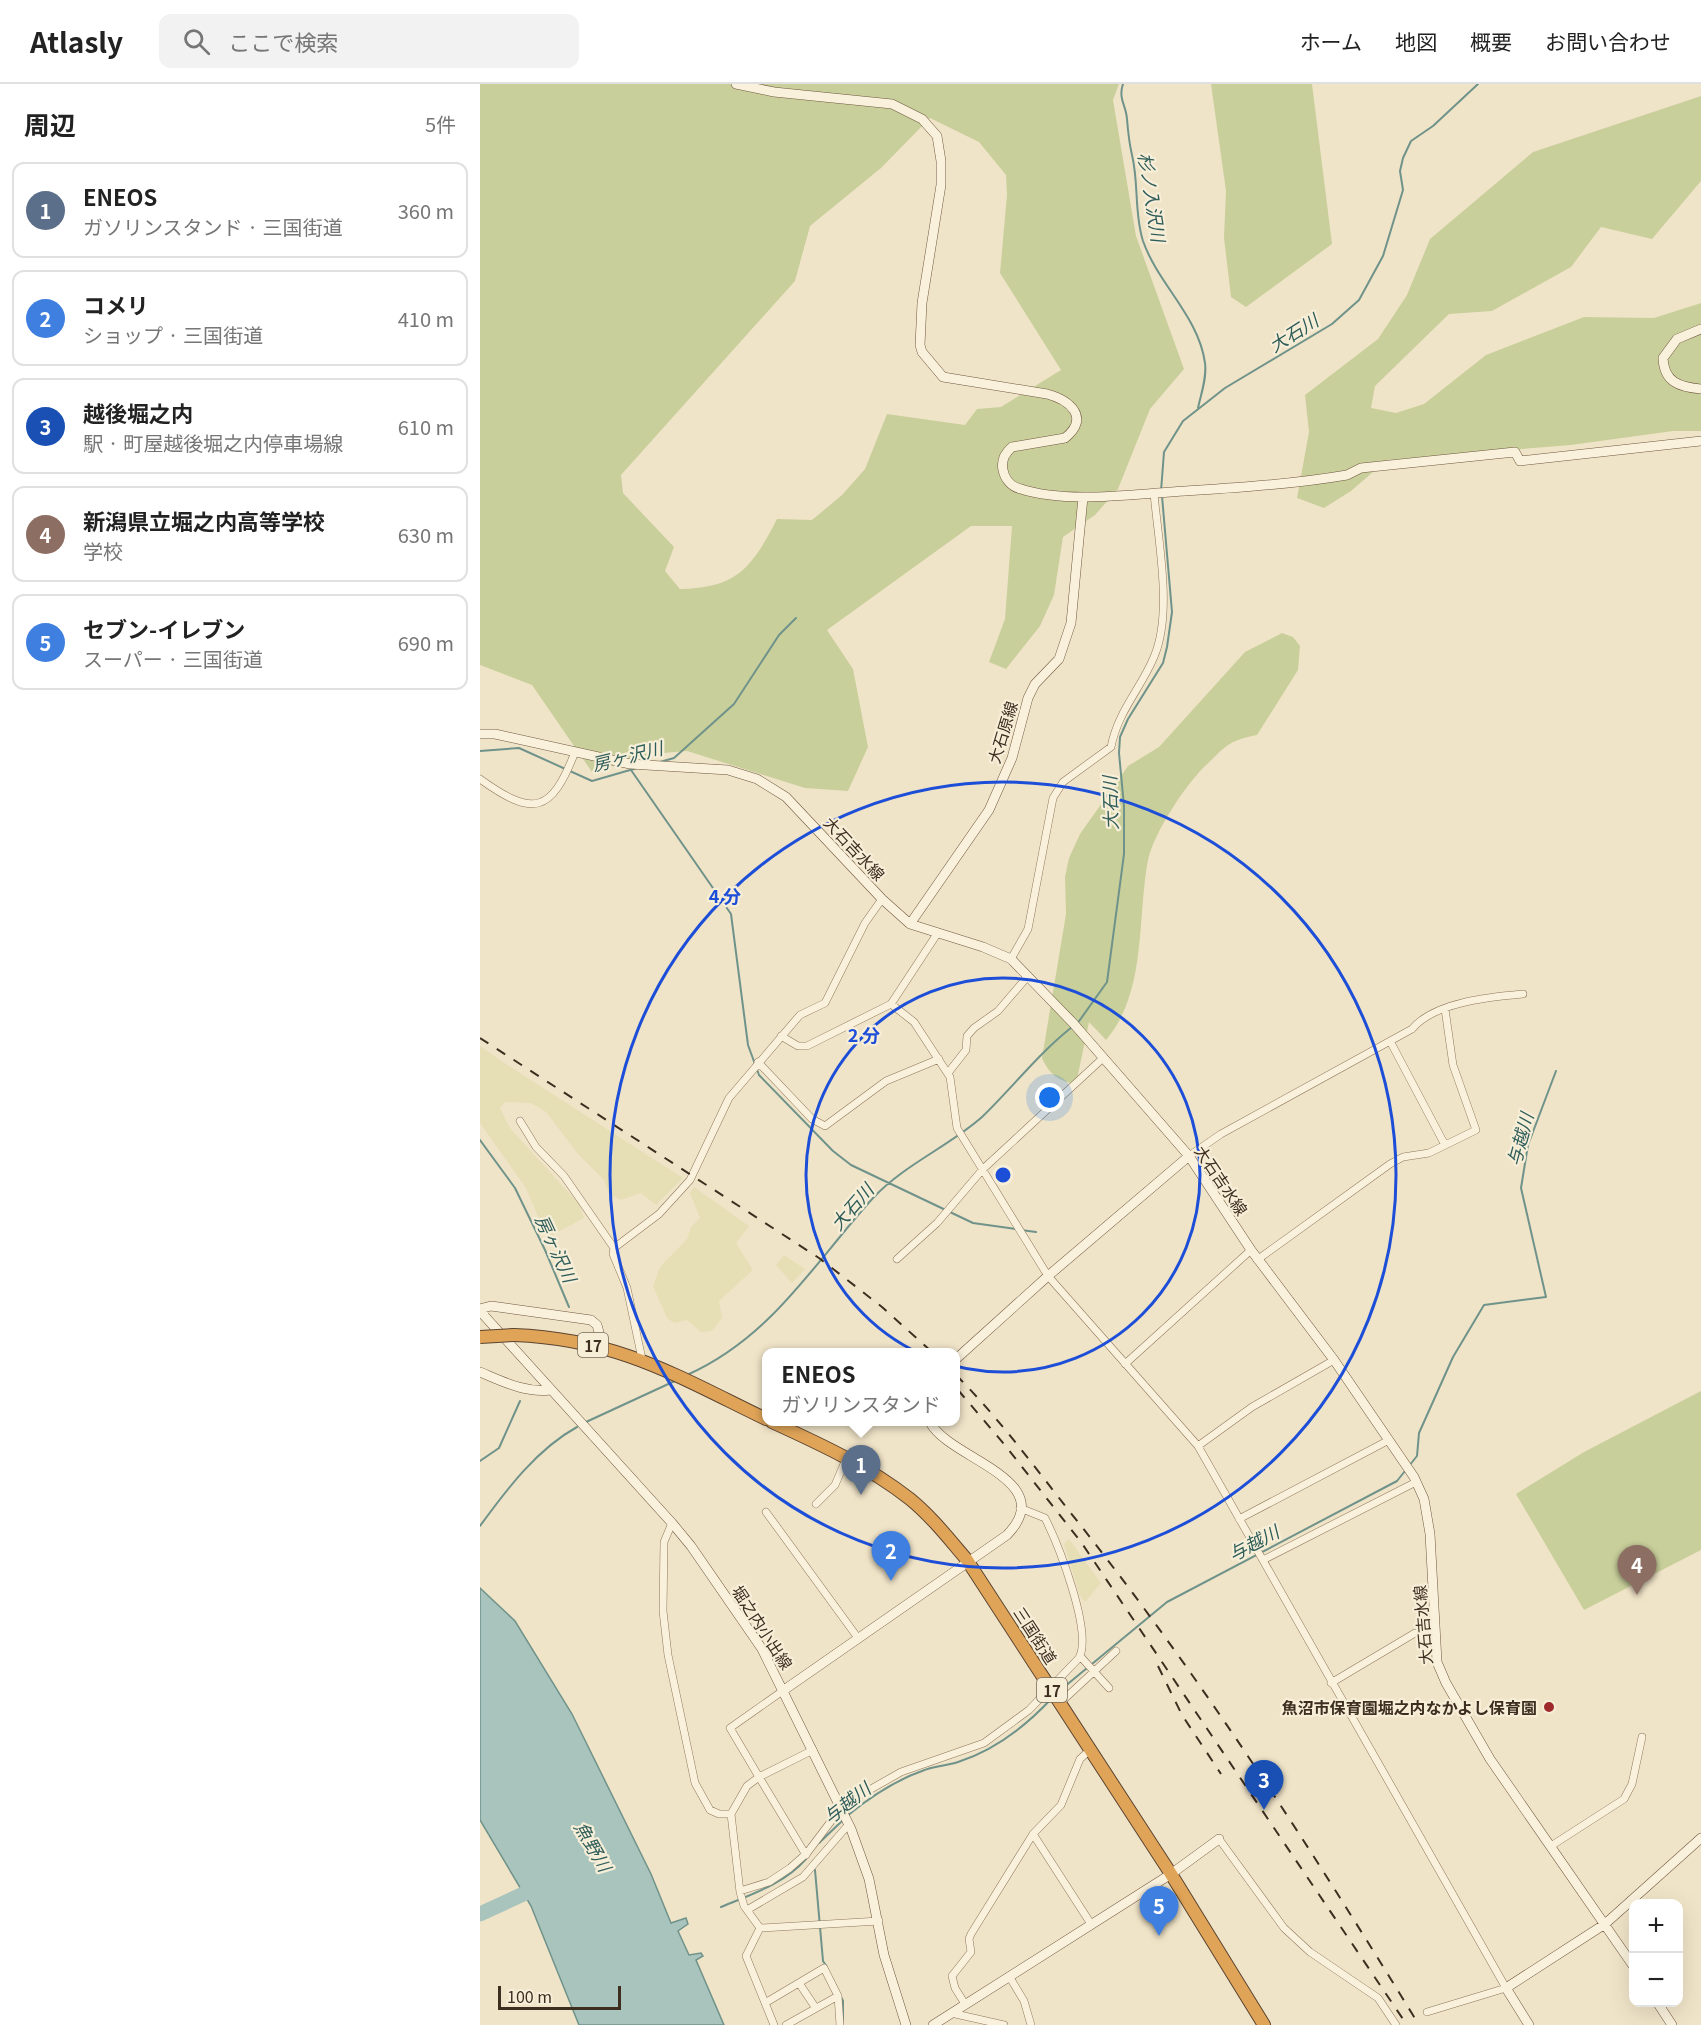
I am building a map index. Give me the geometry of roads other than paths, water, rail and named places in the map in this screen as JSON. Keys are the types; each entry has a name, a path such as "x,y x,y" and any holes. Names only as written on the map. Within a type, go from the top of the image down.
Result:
{"highway":[{"name":"17","path":"480,1337 541,1336 603,1347 668,1370 762,1417"},
{"name":"三国街道","path":"781,1426 847,1457 910,1499 937,1525 967,1560 1171,1874 1264,2025"}],"main road":[{"path":"736,84 774,92 892,104 912,113 930,128 940,147 941,185 922,303 920,345 922,352 943,377 1063,398 1071,405 1077,422 1072,432 1065,438 1012,447 1006,453 1002,465 1005,476 1011,484 1021,489 1083,497 1292,484 1347,475 1361,468 1515,452 1520,460 1701,441"},
{"path":"1701,328 1677,339 1662,358 1664,370 1669,379 1687,388 1701,389"},
{"name":"大石原線","path":"910,924 989,810 1012,758 1028,698 1035,684 1059,659 1071,623 1083,497"},
{"name":"大石吉水線","path":"480,734 495,734 630,764 728,770 757,779 786,797 882,899 910,924 983,947 1011,959 1075,1026 1189,1156 1257,1260 1334,1360 1416,1482 1424,1499 1430,1534 1437,1662 1446,1683 1490,1759 1629,1960"},
{"path":"960,1355 1048,1276 1189,1156"},
{"path":"480,1310 491,1306 591,1320 597,1325 603,1347"},
{"name":"堀之内小出線","path":"480,1310 672,1523 691,1546 762,1649 848,1823 869,1879 884,1954 906,2025"},
{"path":"480,1372 522,1389 535,1392 550,1390"},
{"path":"784,1690 967,1560 1007,1535 1019,1518 1017,1490 1004,1475 960,1450 943,1438 933,1426"},
{"path":"1529,2025 1506,1988 1605,1924 1701,1838"},
{"path":"933,2025 1171,1874 1219,1839"},
{"path":"1660,2007 1672,2025"}],"street":[{"path":"1011,959 1028,929 1053,798 1063,782 1111,747 1118,720 1140,685 1158,646 1163,605 1156,493"},
{"path":"480,779 520,804 535,805 554,793 565,779 575,752"},
{"path":"642,1359 627,1288 613,1254 614,1248 659,1214 690,1180 729,1098 800,1015 825,1003 865,923 882,899"},
{"path":"781,1035 798,1046 807,1046 891,1004 937,934"},
{"path":"948,1073 966,1050 967,1036 974,1028 998,1011 1028,976"},
{"path":"1189,1156 1221,1134 1412,1029 1421,1018 1489,997 1523,994"},
{"path":"891,1004 914,1022 948,1073 957,1128 1048,1276 1198,1446 1506,1988 1427,2012"},
{"path":"1257,1260 1390,1164 1403,1157 1429,1154 1476,1130 1453,1065 1445,1009"},
{"path":"1390,1041 1445,1145"},
{"path":"758,1062 812,1119 825,1126 886,1081 939,1059"},
{"path":"897,1259 945,1215 983,1169 1102,1059"},
{"path":"520,1121 536,1147 564,1176 614,1248"},
{"path":"1125,1364 1251,1251"},
{"path":"1198,1446 1252,1407 1334,1360"},
{"path":"1239,1519 1389,1440"},
{"path":"816,1504 835,1485 847,1457"},
{"path":"1263,1560 1416,1482"},
{"path":"740,1891 769,1882 792,1867 806,1855 842,1810 901,1772 984,1743 1029,1710 1050,1687 1060,1681 1083,1659 1080,1610 1056,1540 1045,1518 1020,1508"},
{"path":"766,1512 858,1638"},
{"path":"672,1523 664,1542 663,1611 668,1656 695,1783 710,1810 720,1814 731,1814"},
{"path":"1331,1683 1415,1634 1434,1632"},
{"path":"1060,1702 1116,1651"},
{"path":"1083,1659 1109,1688"},
{"path":"784,1690 730,1728 806,1855"},
{"path":"1551,1846 1624,1799 1632,1784 1642,1737"},
{"path":"965,2004 955,1988 952,1976 971,1952 969,1939 971,1934 1033,1834 1060,1805 1080,1759 1091,1749"},
{"path":"760,1928 745,1908 740,1891 731,1814 747,1786 759,1777 813,1750"},
{"path":"745,1908 800,1877 848,1823"},
{"path":"1033,1834 1091,1924"},
{"path":"1219,1839 1284,1928 1310,1952 1378,1998 1396,2024 1387,2025"},
{"path":"792,1867 800,1877"},
{"path":"760,1928 879,1921"},
{"path":"760,1928 746,1956 774,2025"},
{"path":"765,2002 824,1968 838,1996 840,2025"},
{"path":"1009,1976 1023,2001 1031,2025"},
{"path":"799,1983 815,2007"},
{"path":"786,2025 838,1996"},
{"path":"951,2013 1004,2025"}],"water":[{"name":"魚野川","path":"480,1588 515,1621 572,1714 651,1874 671,1923 686,1918 688,1924 678,1931 689,1955 701,1953 703,1956 696,1960 724,2025 579,2025 531,1906 480,1820"}],"waterway":[{"name":"杉ノ入沢川","path":"1123,84 1122,98 1134,166 1138,220 1143,241 1158,272 1195,331 1205,363 1198,408"},
{"name":"大石川","path":"1161,491 1164,452 1183,421 1225,388 1332,324 1359,300 1383,256 1403,190 1400,171 1411,141 1433,126 1478,84"},
{"name":"大石川","path":"1077,1024 1107,982 1124,854 1120,737 1128,719 1163,663 1167,647 1172,612 1162,496"},
{"name":"房ヶ沢川","path":"660,762 674,758 734,704 779,635 796,618"},
{"name":"房ヶ沢川","path":"480,751 519,748 592,781 637,768"},
{"path":"631,770 731,914 748,1045 759,1075 833,1151 851,1165 973,1223 1016,1229"},
{"name":"大石川","path":"687,1375 717,1359 768,1319 790,1297 885,1186 982,1117 1037,1059 1072,1027"},
{"name":"与越川","path":"1409,1466 1417,1456 1419,1433 1453,1357 1484,1305 1546,1297 1521,1188 1528,1145 1556,1071"},
{"name":"房ヶ沢川","path":"480,1140 515,1188 569,1307"},
{"path":"1021,1230 1036,1232"},
{"name":"大石川","path":"586,1422 677,1380"},
{"name":"房ヶ沢川","path":"480,1461 499,1448 520,1401"},
{"name":"大石川","path":"480,1526 512,1484 536,1458 562,1436 577,1427"},
{"name":"与越川","path":"1058,1692 1167,1602 1397,1481 1405,1471"},
{"name":"与越川","path":"847,1816 873,1796 902,1780 926,1769 953,1763 985,1751 1021,1727 1052,1698"},
{"name":"与越川","path":"819,1843 843,1820"},
{"name":"与越川","path":"721,1907 778,1882 806,1859"},
{"path":"815,1870 823,1961 827,1967"},
{"path":"480,1914 543,1885"},
{"path":"832,1978 843,2001 843,2023"}],"railway":[{"path":"480,1038 819,1258 882,1307 928,1348"},
{"path":"960,1379 1019,1447 1170,1643 1298,1832 1419,2025"},
{"path":"960,1392 1081,1542 1407,2025"},
{"path":"1158,1666 1182,1715 1221,1774"}],"place":[{"name":"ENEOS","path":"861,1495"},
{"name":"コメリ","path":"891,1581"},
{"name":"新潟県立堀之内高等学校","path":"1637,1595"},
{"name":"魚沼市保育園堀之内なかよし保育園","path":"1549,1707"},
{"name":"越後堀之内","path":"1264,1810"},
{"name":"セブン-イレブン","path":"1159,1936"}]}
